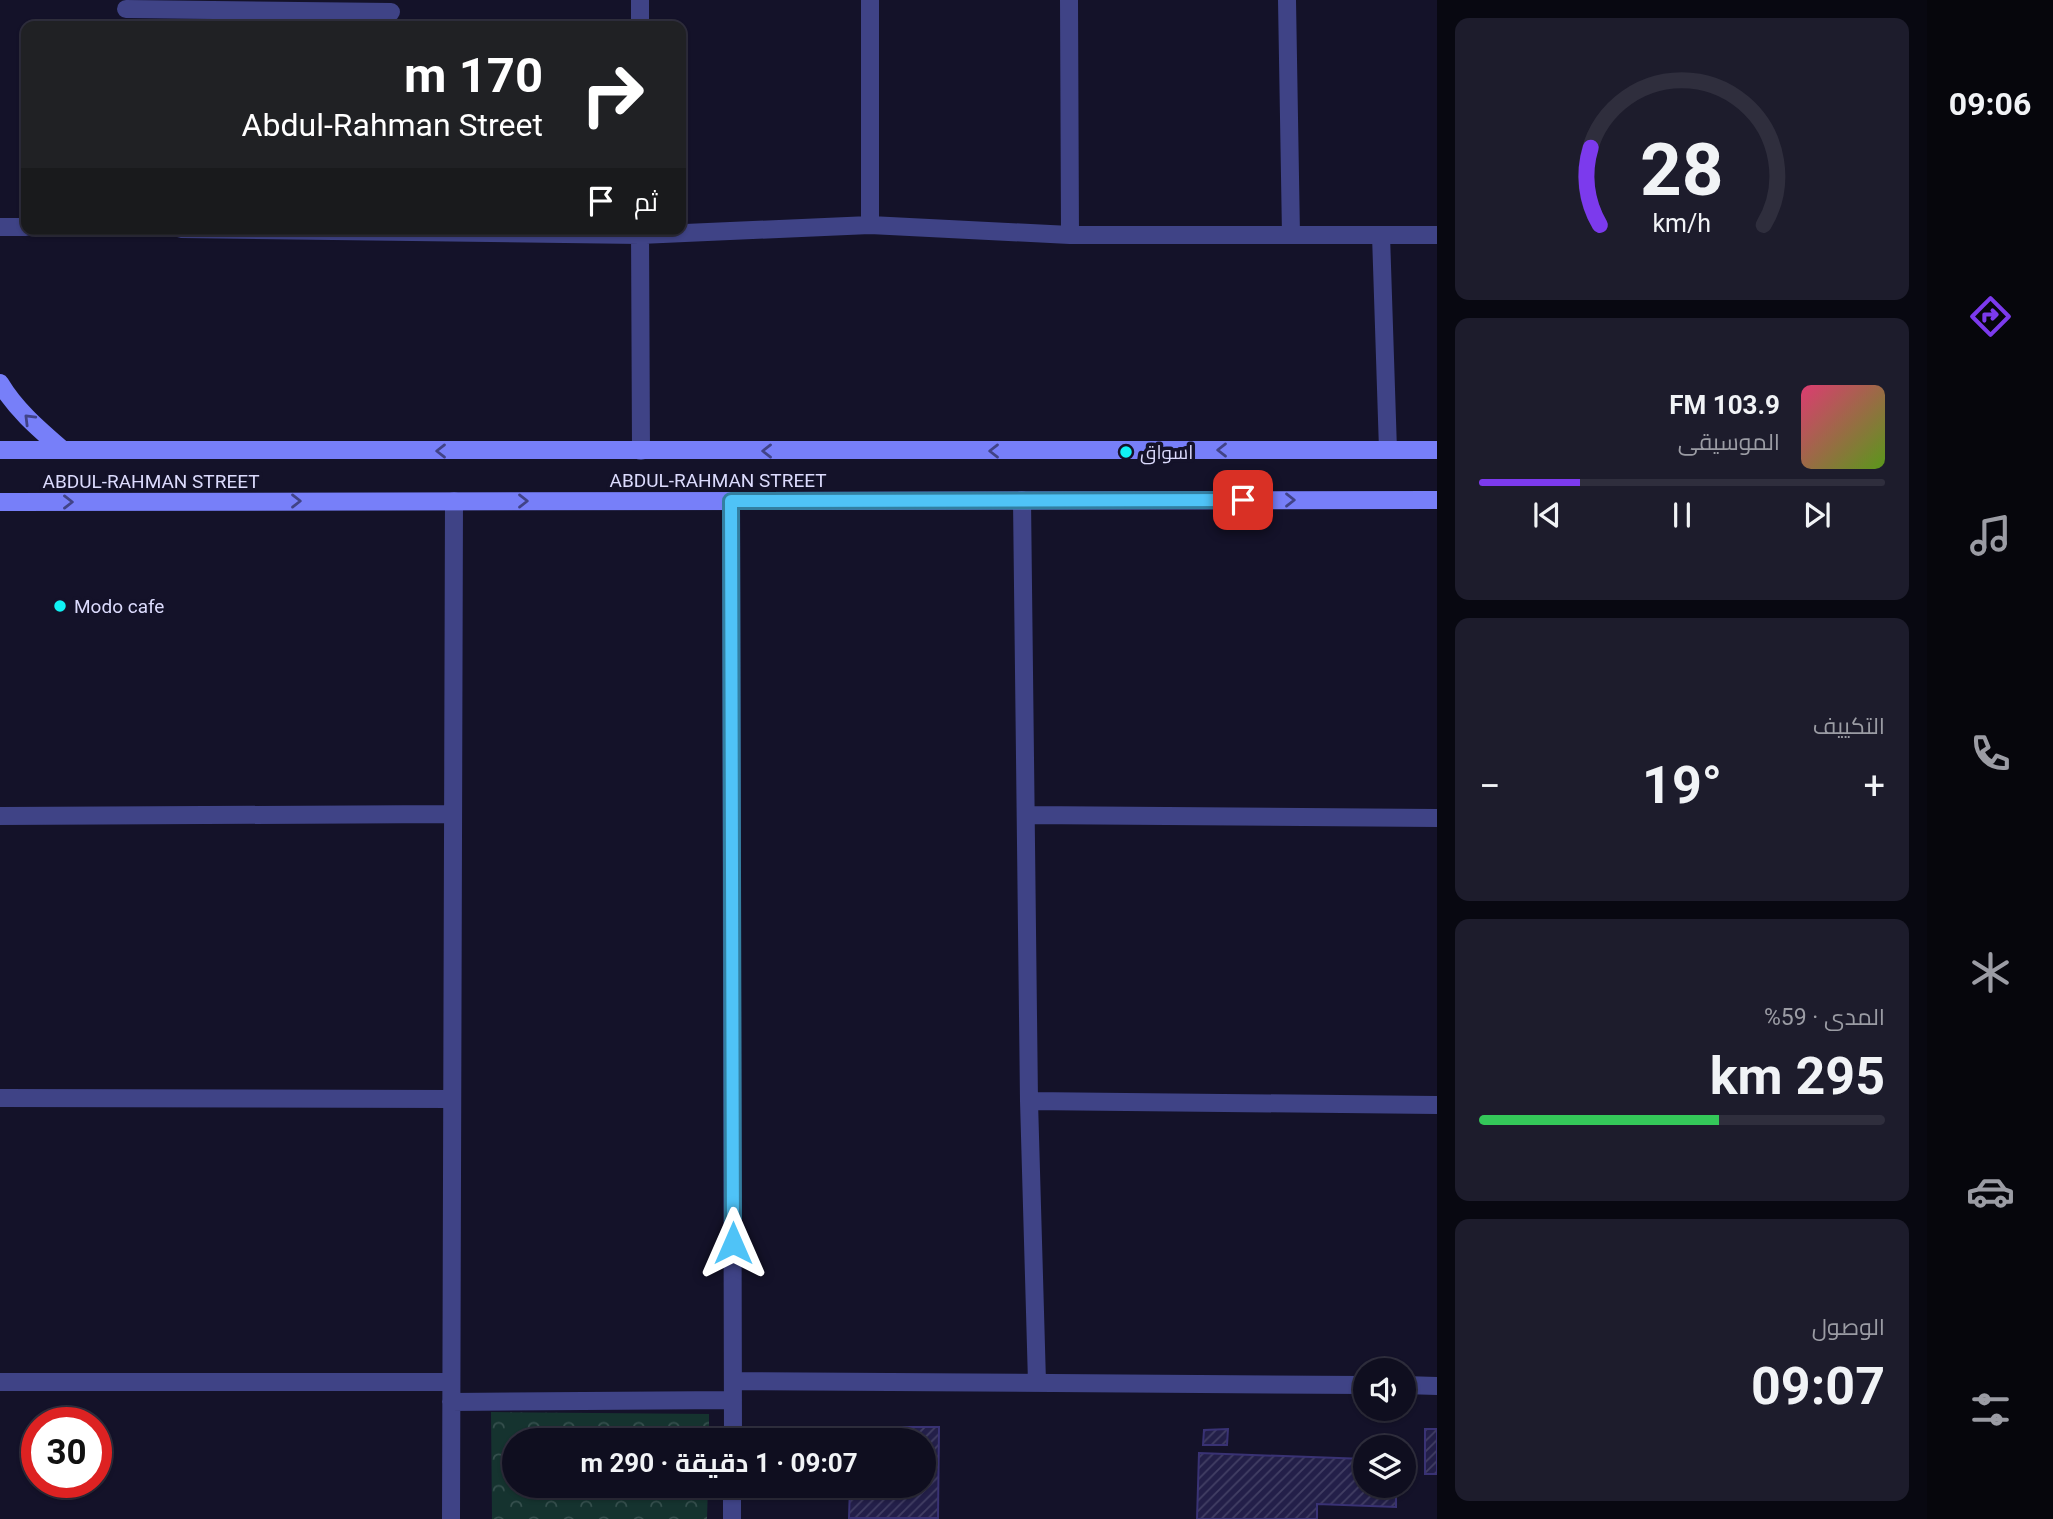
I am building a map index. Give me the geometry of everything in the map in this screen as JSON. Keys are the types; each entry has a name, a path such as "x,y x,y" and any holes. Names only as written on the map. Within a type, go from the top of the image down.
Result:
{"main road":[{"path":"0,383 29,420 63,450"},
{"name":"ABDUL-RAHMAN STREET","path":"0,450 1437,450"},
{"name":"ABDUL-RAHMAN STREET","path":"0,502 1437,500"}],"street":[{"path":"639,0 640,21"},
{"path":"870,0 870,225"},
{"path":"1069,0 1070,235"},
{"path":"1287,0 1291,235"},
{"path":"125,12 391,13"},
{"path":"686,231 870,225 1070,235 1437,235"},
{"path":"0,227 21,227"},
{"path":"640,235 641,451"},
{"path":"1381,235 1388,450"},
{"path":"1022,500 1029,1101 1037,1382"},
{"path":"451,1519 454,501"},
{"path":"731,501 733,1428"},
{"path":"0,816 453,814"},
{"path":"1026,815 1437,818"},
{"path":"0,1098 452,1099"},
{"path":"1029,1101 1437,1105"},
{"path":"733,1381 1353,1385"},
{"path":"0,1382 451,1382"},
{"path":"1416,1385 1437,1386"},
{"path":"451,1402 733,1400"},
{"path":"732,1498 732,1519"}],"green space":[{"path":"491,1412 709,1414 709,1428 502,1428 502,1498 708,1498 707,1519 492,1519"}],"building":[{"path":"939,1427 938,1518 849,1518 850,1498 936,1498 936,1428 850,1428"},
{"path":"1228,1429 1227,1445 1203,1445 1204,1430"},
{"path":"1425,1429 1437,1429 1437,1474 1425,1474"},
{"path":"1199,1453 1353,1459 1353,1498 1396,1498 1396,1507 1317,1504 1317,1519 1197,1519"}],"place":[{"name":"اسواق","path":"1126,452"},
{"name":"Modo cafe","path":"60,606"}],"route":[{"path":"733,1243 731,501 1243,500"}]}
